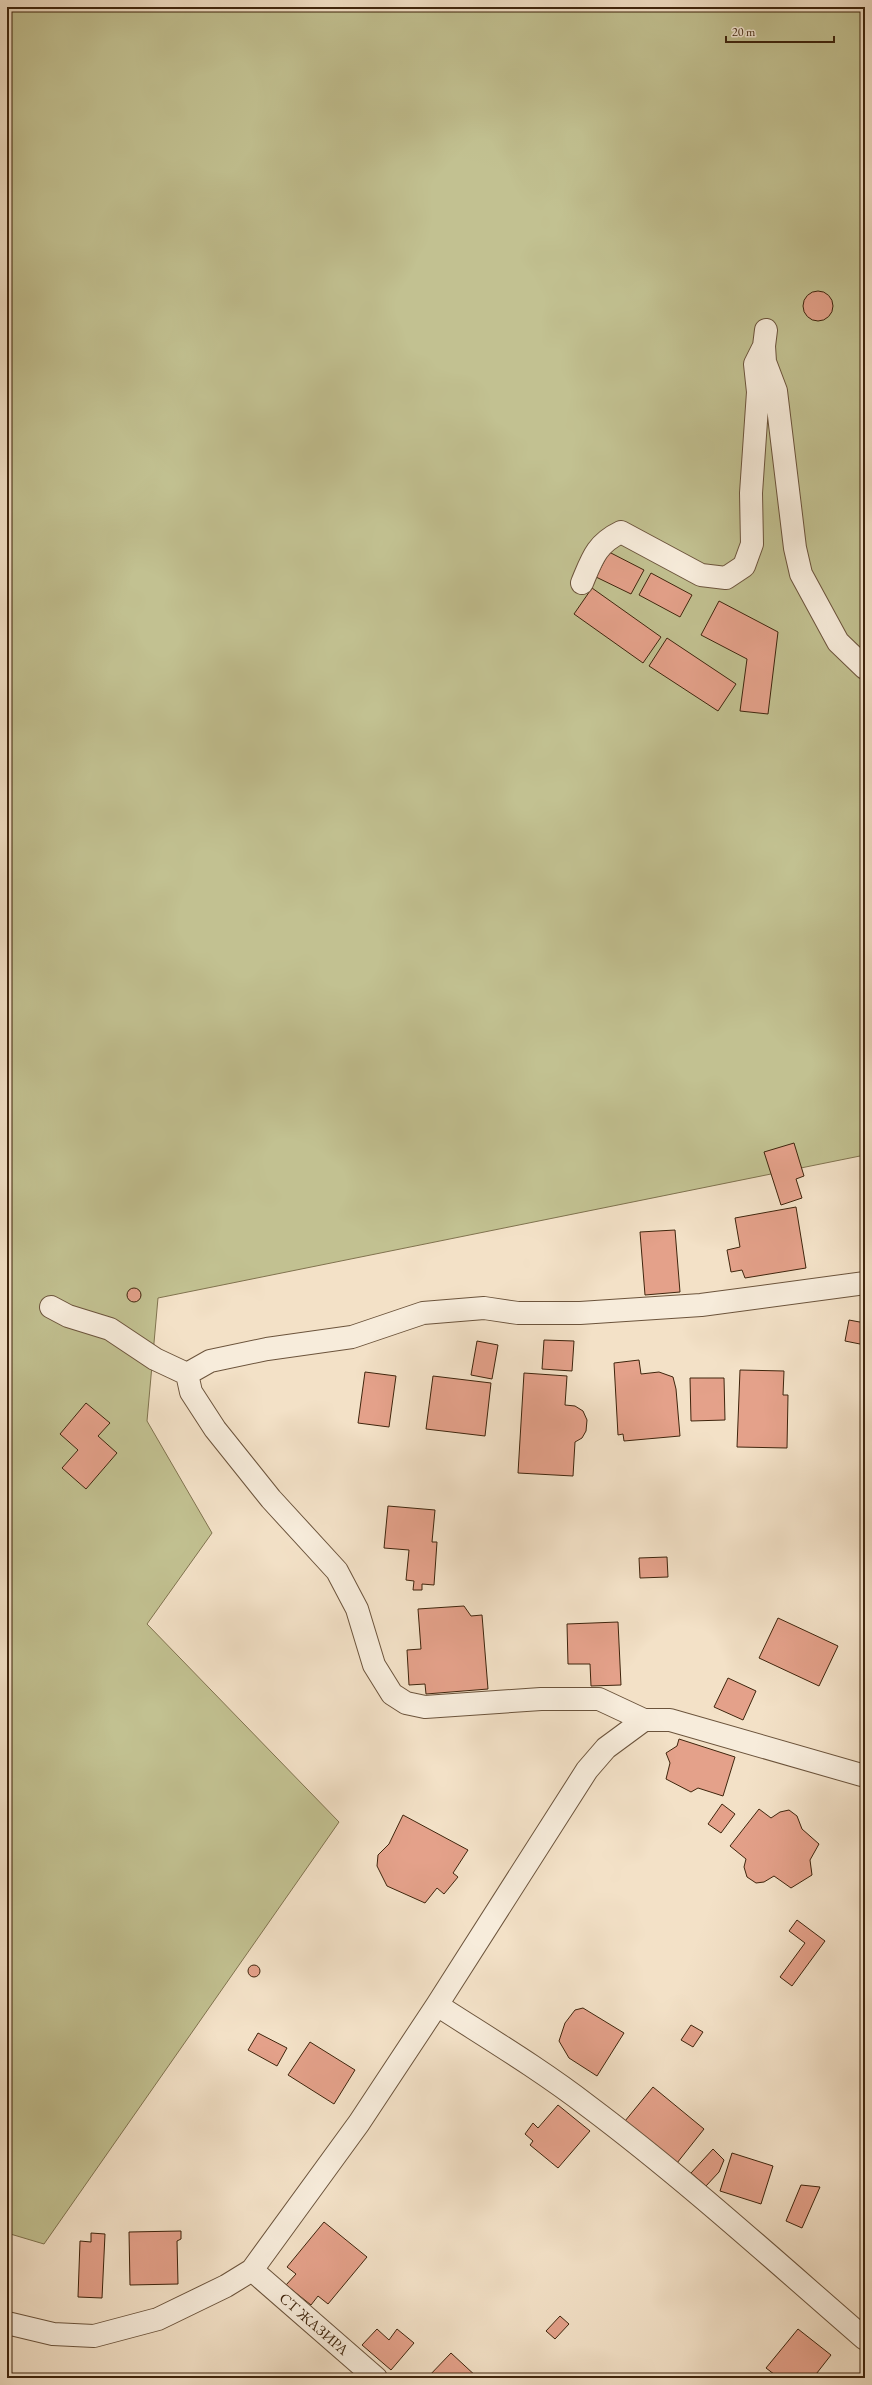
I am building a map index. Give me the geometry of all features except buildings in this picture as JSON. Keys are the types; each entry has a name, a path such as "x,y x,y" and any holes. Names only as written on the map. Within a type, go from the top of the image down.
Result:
{"street":[{"path":"582,583 593,557 605,540 621,532 701,575 726,578 744,566 752,544 751,493 758,392 755,364 765,338 765,362 776,391 795,548 801,574 838,642 865,668"},
{"path":"187,1374 210,1361 267,1349 352,1337 423,1313 484,1308 518,1313 580,1313 701,1305 865,1283"},
{"path":"51,1307 68,1316 110,1329 155,1359 187,1374"},
{"path":"187,1374 191,1392 215,1429 271,1499 336,1571 357,1609 374,1665 392,1694 406,1703 425,1707 541,1699 599,1699 644,1720 670,1720 865,1776"},
{"path":"7,2323 65,2335 101,2334 158,2318 226,2286 252,2270 359,2123 437,2005 587,1770 606,1748 618,1729 615,1716 599,1699"},
{"path":"606,1748 644,1720"},
{"path":"437,2005 537,2070 610,2123 697,2194 865,2339"},
{"name":"СТ ЖАЗИРА","path":"252,2270 376,2378"}],"shaded area":[{"path":"7,7 865,7 865,1155 158,1298 147,1421 212,1533 147,1624 339,1822 44,2244 7,2233"}]}
